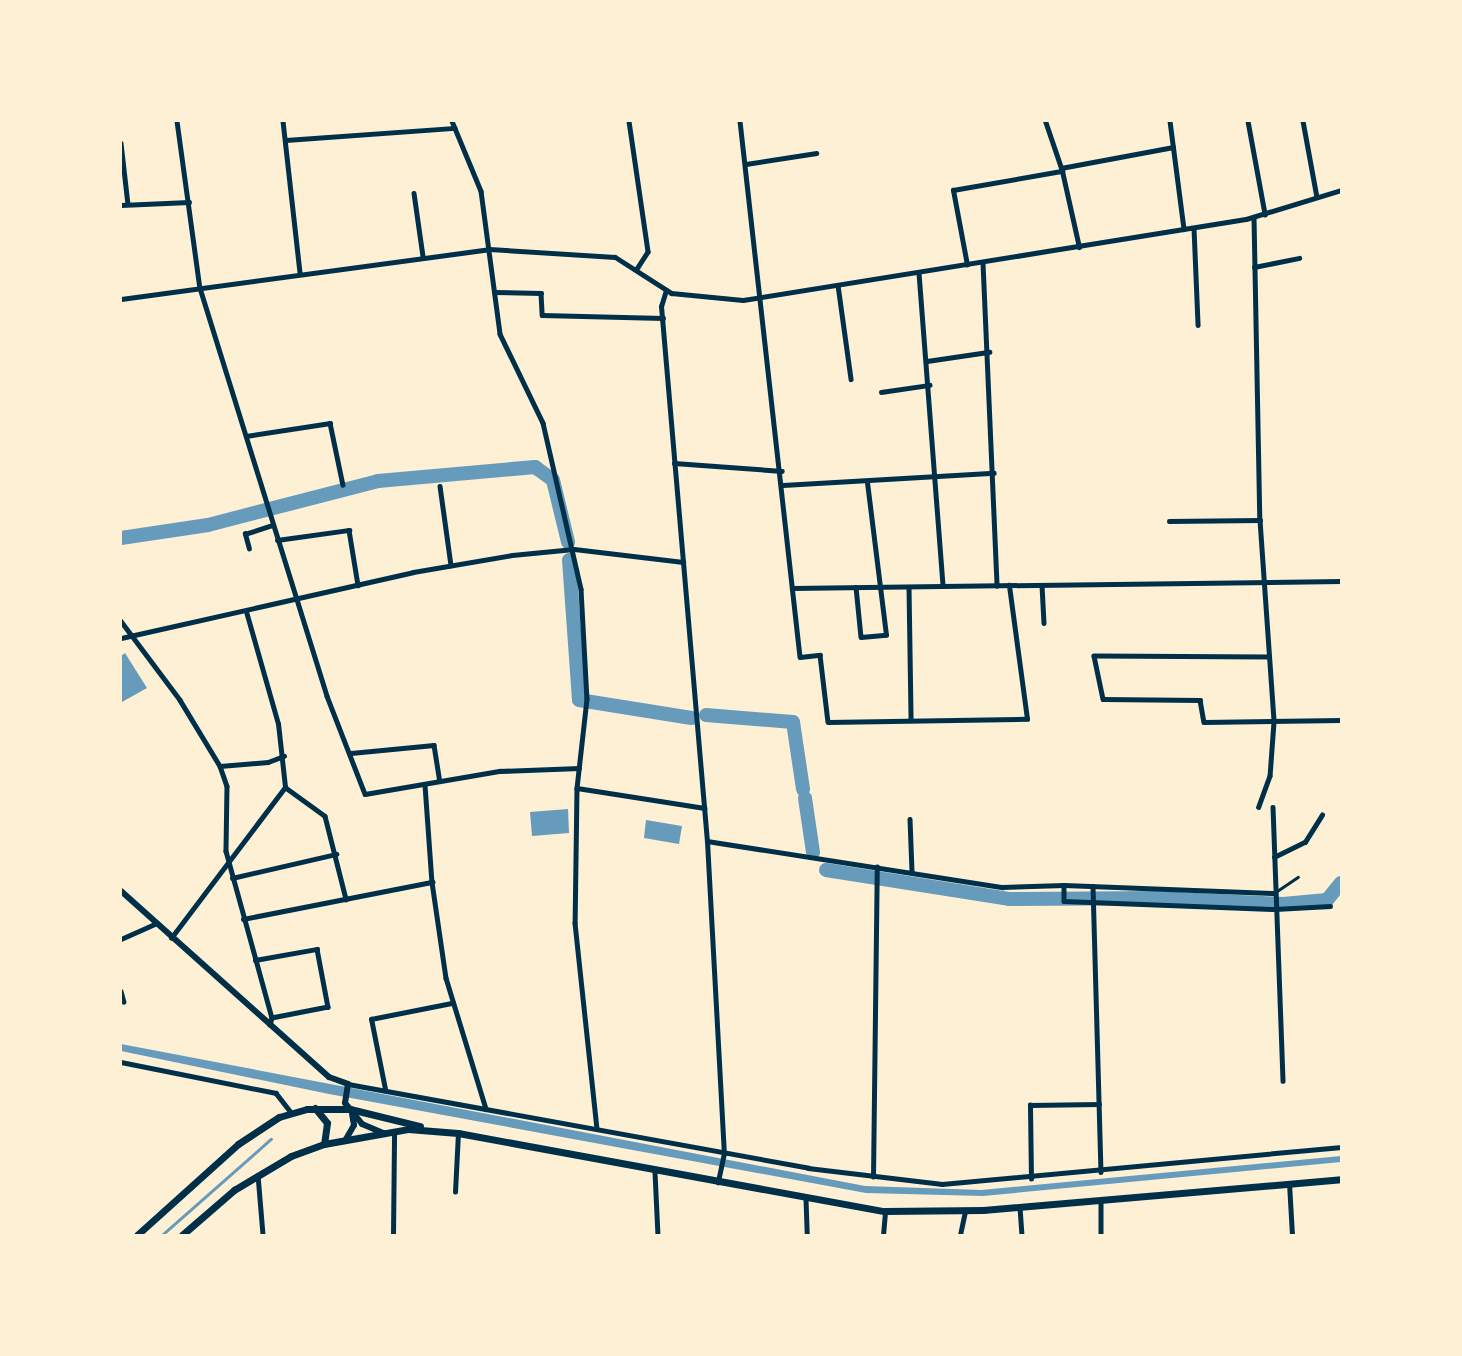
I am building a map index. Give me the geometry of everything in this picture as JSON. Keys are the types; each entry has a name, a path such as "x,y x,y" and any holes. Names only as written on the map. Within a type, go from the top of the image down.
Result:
{"main road":[{"path":"121,891 329,1077 347,1086 348,1106 354,1125 346,1139"},
{"path":"348,1106 362,1124 383,1133"},
{"path":"137,1235 238,1144 291,1112 348,1106 434,1131"},
{"path":"315,1108 327,1123 324,1144"},
{"path":"182,1235 258,1174 324,1144 394,1131 458,1133 655,1172 719,1180 806,1199 885,1211 1020,1207 1341,1179"}],"street":[{"path":"177,121 200,288 276,540 365,794 500,771 579,768"},
{"path":"283,121 300,272"},
{"path":"452,121 481,191 500,334 543,423 582,589 587,699 579,768 575,923 597,1129"},
{"path":"629,121 648,252 638,269"},
{"path":"740,121 763,298 800,657 820,655 828,722 1027,719 1009,585"},
{"path":"1045,121 1061,169 1079,247"},
{"path":"1170,121 1184,229"},
{"path":"1248,121 1265,214"},
{"path":"1303,121 1317,197"},
{"path":"286,140 455,128"},
{"path":"121,143 128,204"},
{"path":"967,265 953,190 1173,146"},
{"path":"746,164 816,153"},
{"path":"121,299 300,272 489,249 609,256 638,269 666,290 723,299 763,298 1254,217 1341,190"},
{"path":"414,193 423,256"},
{"path":"121,205 189,202"},
{"path":"1254,217 1260,520 1274,722 1270,776 1259,807"},
{"path":"1194,228 1198,325"},
{"path":"1254,267 1299,258"},
{"path":"983,263 995,473 997,586"},
{"path":"919,273 943,586"},
{"path":"838,285 851,379"},
{"path":"666,290 663,318 707,841 724,1154 719,1180"},
{"path":"494,292 541,293 542,315 663,318"},
{"path":"927,361 989,352"},
{"path":"881,392 929,385"},
{"path":"246,436 330,423 343,485"},
{"path":"674,463 782,471"},
{"path":"783,485 995,473"},
{"path":"856,587 861,637 886,635 867,482"},
{"path":"440,486 451,565"},
{"path":"1169,521 1260,520"},
{"path":"249,549 244,534 272,525"},
{"path":"276,540 349,530 358,585"},
{"path":"121,638 451,565 574,549 683,562"},
{"path":"792,588 1341,581"},
{"path":"1042,585 1044,622"},
{"path":"909,587 911,720"},
{"path":"171,938 285,787 284,756 246,612"},
{"path":"121,621 180,700 220,766 227,786 226,863 272,1018 270,1026"},
{"path":"1268,657 1094,656 1103,698 1200,700 1204,722 1341,720"},
{"path":"351,753 434,745 440,781"},
{"path":"220,766 268,762 284,756"},
{"path":"425,785 432,882 452,1003 486,1109"},
{"path":"285,787 325,816 346,900"},
{"path":"578,788 704,808"},
{"path":"1273,807 1274,895 1283,1081"},
{"path":"1274,857 1305,842 1322,815"},
{"path":"910,819 912,872"},
{"path":"707,841 1002,887 1064,885 1274,895"},
{"path":"232,878 336,854"},
{"path":"873,1177 877,867"},
{"path":"243,919 432,882"},
{"path":"1064,885 1065,901 1275,909 1331,906"},
{"path":"1093,886 1101,1172"},
{"path":"121,939 155,924"},
{"path":"256,960 317,948 328,1007 272,1018"},
{"path":"121,991 124,1002"},
{"path":"385,1089 370,1020 452,1003"},
{"path":"121,1062 276,1093 291,1112"},
{"path":"347,1086 385,1089 724,1154 873,1177 942,1184 1031,1179 1341,1147"},
{"path":"1031,1179 1030,1105 1099,1104"},
{"path":"393,1235 394,1131"},
{"path":"456,1192 458,1133"},
{"path":"655,1172 658,1235"},
{"path":"258,1174 263,1235"},
{"path":"1289,1183 1292,1235"},
{"path":"806,1199 807,1235"},
{"path":"1101,1200 1101,1235"},
{"path":"1020,1207 1022,1235"},
{"path":"960,1235 965,1210"},
{"path":"883,1235 885,1211"}],"lane":[{"path":"1274,895 1298,877"}],"water":[{"path":"125,653 147,688 122,702 121,656"},
{"path":"568,809 569,833 532,836 530,812"},
{"path":"646,820 682,826 679,844 644,838"},
{"path":"121,1044 865,1186 981,1190 1341,1156 1341,1162 983,1196 866,1193 329,1094 121,1051"}],"waterway":[{"path":"121,538 208,525 378,481 535,467 553,480 568,542"},
{"path":"569,560 579,700 692,718"},
{"path":"706,715 793,722 803,789"},
{"path":"805,798 813,852"},
{"path":"826,870 1009,899 1156,898 1283,904 1327,900 1341,883"},
{"path":"162,1235 271,1139"}]}
